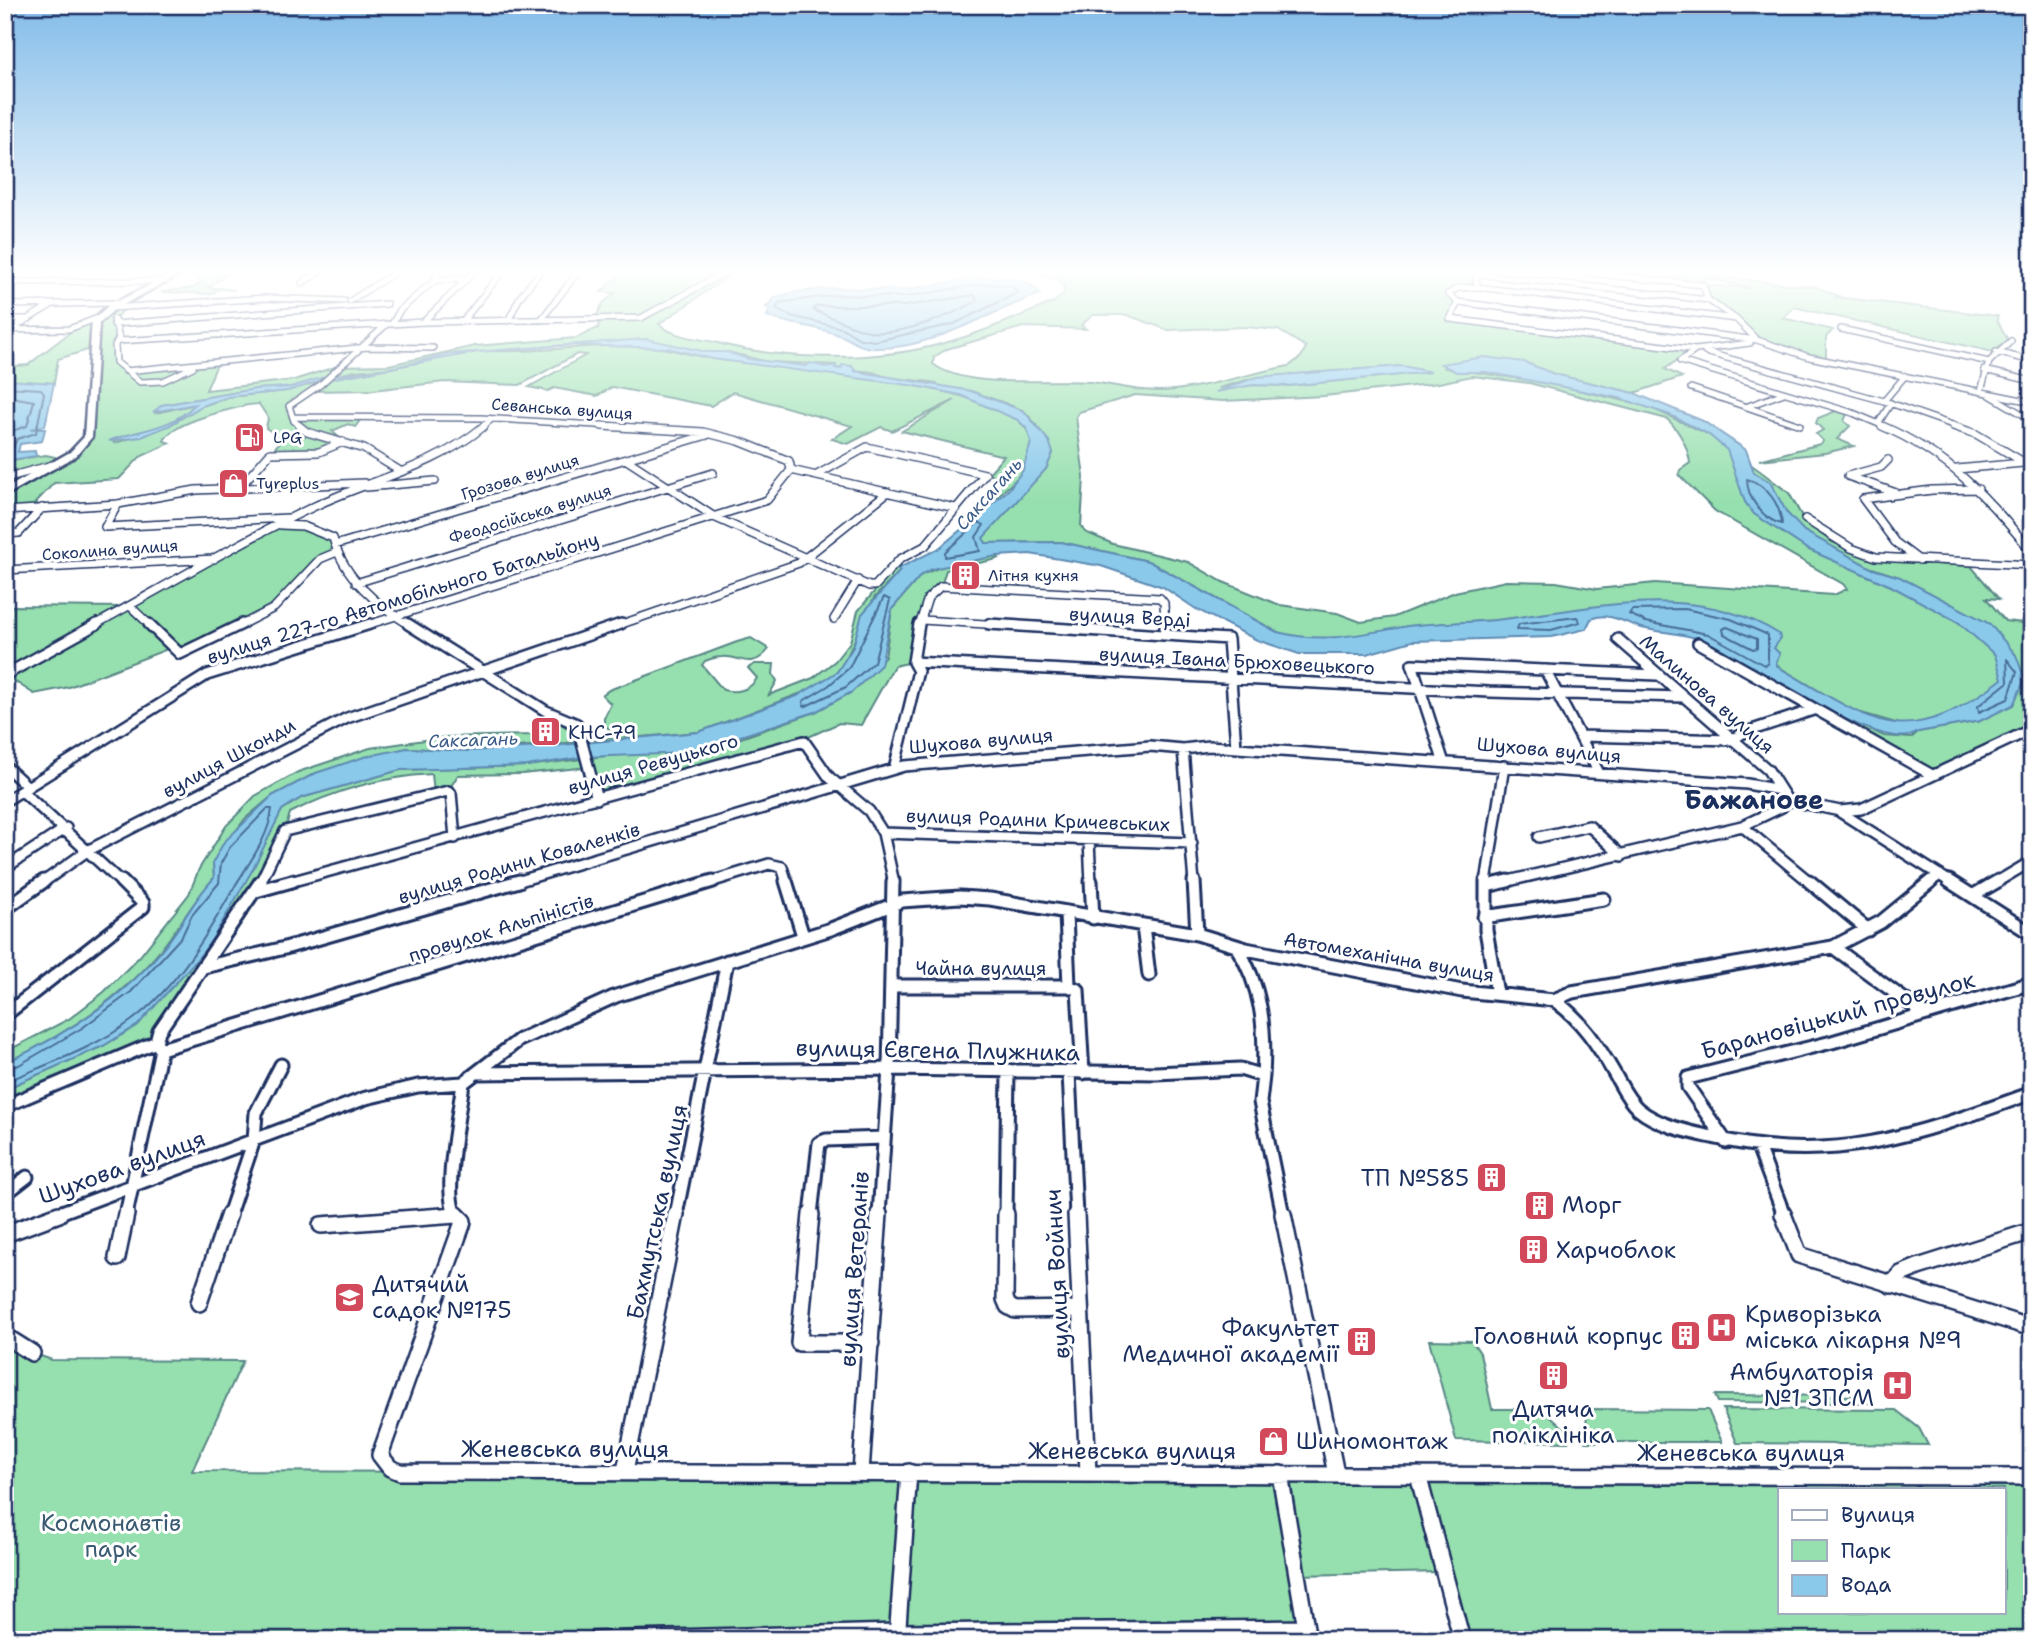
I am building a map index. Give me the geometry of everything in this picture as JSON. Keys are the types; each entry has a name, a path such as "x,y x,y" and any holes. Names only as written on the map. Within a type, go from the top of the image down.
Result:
{"main road":[{"path":"5,493 53,466 79,448 88,437 91,350"}],"street":[{"path":"115,350 114,357 140,382 152,383 205,363"},
{"path":"126,371 344,350"},
{"path":"360,350 320,385 289,406 293,417 307,432 372,453 400,471"},
{"path":"2029,465 2010,457 1976,434 1887,402 1698,350 1680,361 1879,422 1913,439 1957,469 1978,489 2032,552"},
{"path":"1785,350 1809,358 2032,402"},
{"path":"1935,350 1989,362"},
{"path":"1980,391 1984,370 1999,350"},
{"path":"1996,352 2032,360"},
{"path":"1984,370 2032,381"},
{"path":"1879,422 1887,402 1905,376"},
{"path":"1691,388 1800,425"},
{"path":"1980,391 2032,420"},
{"path":"1748,406 1785,393"},
{"name":"Севанська вулиця","path":"293,417 341,415 492,419 713,433 777,454 789,461 791,470 955,508"},
{"path":"5,675 292,517 459,445 492,419"},
{"name":"Грозова вулиця","path":"131,607 171,648 180,654 186,653 274,608 320,559 336,548 713,433"},
{"path":"240,487 270,453 319,452 344,442"},
{"path":"627,460 714,517 809,557 867,586 875,586 900,559 925,547 985,474 867,447 817,475"},
{"path":"1888,460 1881,467 1847,476 1900,495"},
{"path":"1957,469 2029,465"},
{"path":"5,478 53,466"},
{"name":"вулиця 227-го Автомобільного Батальйону","path":"5,801 207,675 772,497 791,470"},
{"name":"Феодосійська вулиця","path":"356,583 713,473"},
{"path":"356,488 435,481"},
{"path":"5,511 118,504 174,492 240,487 368,484"},
{"path":"1921,561 1895,542 1863,501 1900,495 1978,489"},
{"name":"вулиця Шконди","path":"5,909 87,851 328,726 809,557 888,492"},
{"path":"118,504 105,527 292,517"},
{"path":"5,534 19,533 42,508"},
{"path":"1805,519 1860,552 1889,560 2032,565"},
{"path":"280,525 303,526 333,538 356,583 395,616 550,714 577,724 597,799"},
{"name":"Соколина вулиця","path":"5,570 216,559"},
{"path":"834,619 858,580"},
{"path":"894,769 918,671 913,662 929,593 942,586 1160,598 1164,603 1164,634"},
{"name":"вулиця Верді","path":"922,620 1228,639 1236,747"},
{"name":"Малинова вулиця","path":"1618,639 1768,770 1787,800"},
{"path":"1698,643 1932,775"},
{"name":"вулиця Івана Брюховецького","path":"913,662 1230,680 1683,698"},
{"path":"1443,760 1412,663 1657,675"},
{"path":"1545,670 1599,773"},
{"path":"1580,736 1732,740 1743,733 1813,710"},
{"path":"1487,886 1742,826 1762,813 1782,807 1787,800 1853,812 2032,729"},
{"name":"вулиця Ревуцького","path":"256,891 597,799 802,740 829,777 841,786"},
{"name":"Шухова вулиця","path":"841,786 894,769 936,761 1150,746 1183,749 1200,746 1443,760 1747,784 1780,790"},
{"path":"1183,749 1197,934"},
{"path":"5,766 87,851 143,903 143,907 5,1015"},
{"path":"1497,994 1484,917 1504,766"},
{"path":"321,1225 456,1216 450,1203 451,1163 463,1083 519,1040 616,996 831,929 894,904 894,885 883,833 869,811 841,786"},
{"name":"вулиця Родини Коваленків","path":"204,967 419,910 841,786"},
{"path":"117,1258 159,1031 256,891 285,831 448,791 451,793 455,838"},
{"path":"1840,811 2032,934"},
{"path":"1742,826 1868,930"},
{"path":"1539,837 1589,827 1622,856"},
{"path":"5,868 66,828"},
{"name":"вулиця Родини Кричевських","path":"883,833 1192,843"},
{"path":"1089,841 1093,918"},
{"path":"1974,895 2032,861"},
{"name":"провулок Альпіністів","path":"158,1046 769,864 782,867 803,936"},
{"name":"Автомеханічна вулиця","path":"894,904 910,900 976,897 1197,934 1236,946 1462,991 1554,1000 1572,992 1833,947 1868,930 1940,875"},
{"path":"1484,917 1604,899"},
{"name":"вулиця Ветеранів","path":"861,1472 889,1069 894,904"},
{"path":"1066,914 1069,986"},
{"path":"1143,926 1149,975"},
{"path":"1236,946 1247,962 1262,1012 1266,1042 1260,1102 1336,1474"},
{"path":"1833,947 1924,1014"},
{"name":"Бахмутська вулиця","path":"625,1471 727,961"},
{"name":"Барановіцький провулок","path":"1726,1142 1688,1087 1688,1078 1805,1049 2032,983"},
{"name":"Чайна вулиця","path":"893,986 1069,986"},
{"name":"вулиця Войнич","path":"1069,986 1078,990 1078,1308 1088,1473"},
{"path":"1554,1000 1575,1016 1637,1108 1666,1123 1726,1142 1759,1149 1850,1150 1974,1115 2032,1093"},
{"path":"5,1106 158,1046"},
{"path":"199,1303 254,1140 256,1113 281,1065"},
{"name":"вулиця Євгена Плужника","path":"475,1073 889,1069 1076,1073 1240,1069 1263,1076"},
{"path":"1008,1070 1005,1299 1008,1306 1015,1310 1078,1308"},
{"name":"Шухова вулиця","path":"5,1234 377,1095 418,1086 463,1083"},
{"path":"871,1343 804,1345 799,1343 798,1337 819,1143 826,1140 884,1138"},
{"path":"1759,1149 1799,1255 2032,1328"},
{"path":"5,1194 27,1177"},
{"name":"Женевська вулиця","path":"456,1216 463,1221 462,1225 383,1441 380,1455 383,1462 400,1472 2032,1477"},
{"path":"1891,1285 1901,1275 1918,1267 2032,1231"},
{"path":"5,1336 32,1353"},
{"path":"897,1636 909,1472"},
{"path":"594,1639 1307,1634 1280,1474"},
{"path":"1418,1475 1462,1640"}],"green space":[{"path":"48,350 88,350 58,359 54,383 5,380 5,367 28,365"},
{"path":"91,350 116,350 114,357 126,371 218,362 206,390 294,380 338,366 389,365 458,350 671,350 711,359 885,380 976,400 1008,414 1027,430 1032,442 1031,454 1027,466 1009,486 981,510 975,509 1006,478 988,474 1004,456 902,431 955,400 892,431 881,427 848,444 832,439 852,426 733,392 711,406 612,387 597,396 554,388 548,391 529,387 586,355 577,354 520,385 445,382 372,390 310,391 289,406 293,417 364,415 355,427 348,424 332,431 344,442 319,452 270,453 283,439 266,428 268,418 259,404 214,414 177,428 164,441 170,443 140,457 119,479 54,483 35,503 42,508 5,511 5,461 46,455 55,457 53,464 84,444","holes":["477,352 399,366 449,354","388,368 324,380 287,391 228,397 202,406 168,426 115,443 112,440 146,432 168,423 188,412 196,404 156,413 162,405 255,389 291,387 355,371"]},
{"path":"696,350 751,350 852,357 914,350 946,350 934,357 933,364 966,377 1008,381 1090,382 1163,391 1203,386 1289,366 1301,357 1305,350 1690,351 1665,369 1682,377 1634,393 1554,374 1524,362 1442,364 1445,368 1543,382 1647,406 1708,434 1760,471 1789,493 1805,522 1832,542 1887,561 1971,566 1999,599 1986,598 2005,621 2032,624 2032,727 1930,770 1850,727 1842,716 1884,736 1911,738 1918,732 1980,721 1993,713 1987,691 1951,714 1906,726 1851,710 1754,652 1598,607 1500,620 1410,626 1344,639 1297,638 1277,632 1148,561 1061,542 986,543 982,538 1046,469 1053,453 1035,423 1024,411 971,391 945,388 931,382 889,378 872,372 834,368 835,365 768,362 728,352","holes":["1402,366 1429,372 1287,386 1219,388 1257,377","1472,376 1529,383 1667,419 1679,434 1689,457 1690,463 1680,470 1679,475 1715,511 1843,584 1847,589 1834,595 1655,583 1597,589 1556,582 1506,581 1455,592 1394,617 1361,622 1337,613 1280,605 1223,582 1188,562 1113,544 1085,532 1081,526 1084,477 1076,417 1079,412 1135,395 1222,401 1324,396 1439,383","1872,568 1899,577 1935,596 1891,586 1861,573"]},
{"path":"1790,350 1826,350 1826,360"},
{"path":"1836,411 1847,414 1844,421 1850,426 1837,439 1854,446 1825,453 1759,460 1820,444 1823,441 1816,434 1823,430 1816,423 1818,418"},
{"path":"280,525 303,526 333,538 337,552 329,554 281,602 186,653 170,648 69,687 34,694 5,675 5,606 131,607"},
{"path":"997,556 999,558 946,570 941,586 929,592 913,662 894,666 861,725 839,723 802,740 597,799 588,767 522,774 458,775 448,791 434,794 432,774 359,786 290,813 285,831 256,891 156,1042 5,1106 5,1089 103,1046 138,1025 232,904 282,810 301,798 400,770 527,766 738,739 815,712 852,692 885,657 892,609 921,575 943,566"},
{"path":"894,568 901,570 874,598 845,661 837,672 812,689 699,732 593,741 617,735 604,725 604,718 611,704 602,695 609,690 737,642 751,638 769,649 757,660 722,657 705,661 702,665 723,690 738,691 751,686 757,678 748,668 755,664 774,664 773,674 777,681 769,695 813,678 835,661 850,642 858,611"},
{"path":"556,720 575,734 578,742 468,751 407,748 316,773 272,796 245,819 213,862 214,878 153,959 121,991 45,1043 5,1063 5,1052 69,1019 104,992 140,956 189,894 199,869 226,826 255,796 298,772 370,748 445,737 533,735 535,729"},
{"name":"Космонавтів парк","path":"5,1336 32,1353 52,1360 243,1361 192,1471 2032,1477 2032,1640 1649,1637 1462,1640 1443,1572 1297,1575 1306,1628 454,1640 5,1640"},
{"path":"1429,1340 1472,1341 1480,1353 1492,1409 1543,1409 1564,1428 1568,1442 1456,1440"},
{"path":"1715,1395 1868,1396 1872,1403 1718,1402"},
{"path":"1588,1409 1708,1410 1722,1442 1586,1442 1581,1428 1586,1425"},
{"path":"1723,1409 1896,1410 1919,1428 1928,1445 1737,1443"}],"water":[{"path":"509,350 478,352 398,367 449,354"},
{"path":"675,350 727,352 748,359 806,366 810,363 826,367 836,365 835,368 841,369 842,365 852,366 855,371 971,391 1024,411 1049,441 1053,453 1046,469 983,538 986,543 1061,542 1148,561 1277,632 1294,636 1343,636 1408,626 1492,620 1609,605 1679,603 1714,608 1747,618 1779,634 1780,639 1774,648 1780,654 1776,663 1778,667 1840,703 1865,715 1889,722 1913,723 1938,717 1968,703 2002,679 1995,655 1958,622 1891,586 1807,549 1754,514 1745,502 1727,450 1708,434 1670,415 1619,398 1486,372 1456,372 1441,364 1484,357 1524,362 1554,374 1634,393 1703,421 1746,450 1754,472 1770,482 1787,513 1804,531 1873,569 1900,577 1990,624 2016,655 2025,680 2013,705 1980,721 1900,736 1876,731 1846,719 1705,641 1642,628 1610,617 1591,619 1586,629 1552,637 1412,641 1367,654 1299,654 1257,640 1196,609 1163,587 1101,566 1030,554 997,556 932,569 921,575 892,609 881,665 852,692 815,712 688,753 584,757 527,766 400,770 301,798 282,810 253,869 208,947 138,1025 103,1046 5,1089 5,1063 77,1024 142,972 160,952 214,878 213,862 224,842 272,796 316,773 364,757 407,748 468,751 541,747 699,732 797,696 837,672 853,647 862,614 900,571 897,569 938,549 1008,490 1023,470 1031,442 1027,429 1018,420 960,395 916,386 713,359"},
{"path":"1402,366 1431,372 1287,386 1253,385 1216,392 1257,377"},
{"path":"385,369 324,380 287,391 228,397 202,406 168,426 141,437 109,441 165,424 186,413 195,404 153,412 162,405 255,389 291,387 324,377"},
{"path":"5,380 54,383 45,426 31,429 45,429 42,441 20,444 18,452 35,451 36,456 5,461"}],"place":[{"name":"LPG","path":"250,437"},
{"name":"Tyreplus","path":"233,483"},
{"name":"Літня кухня","path":"965,575"},
{"name":"КНС-79","path":"545,732"},
{"name":"ТП №585","path":"1492,1178"},
{"name":"Морг","path":"1539,1205"},
{"name":"Харчоблок","path":"1533,1250"},
{"name":"Дитячий садок №175","path":"349,1297"},
{"name":"Криворізька міська лікарня №9","path":"1722,1327"},
{"name":"Головний корпус","path":"1686,1336"},
{"name":"Факультет Медичної академії","path":"1362,1341"},
{"name":"Дитяча поліклініка","path":"1553,1375"},
{"name":"Амбулаторія №1 ЗПСМ","path":"1897,1385"},
{"name":"Шиномонтаж","path":"1273,1441"}],"district":[{"name":"Бажанове","path":"1754,799"}],"water label":[{"name":"Саксагань","path":"989,494"},
{"name":"Саксагань","path":"473,740"}]}
